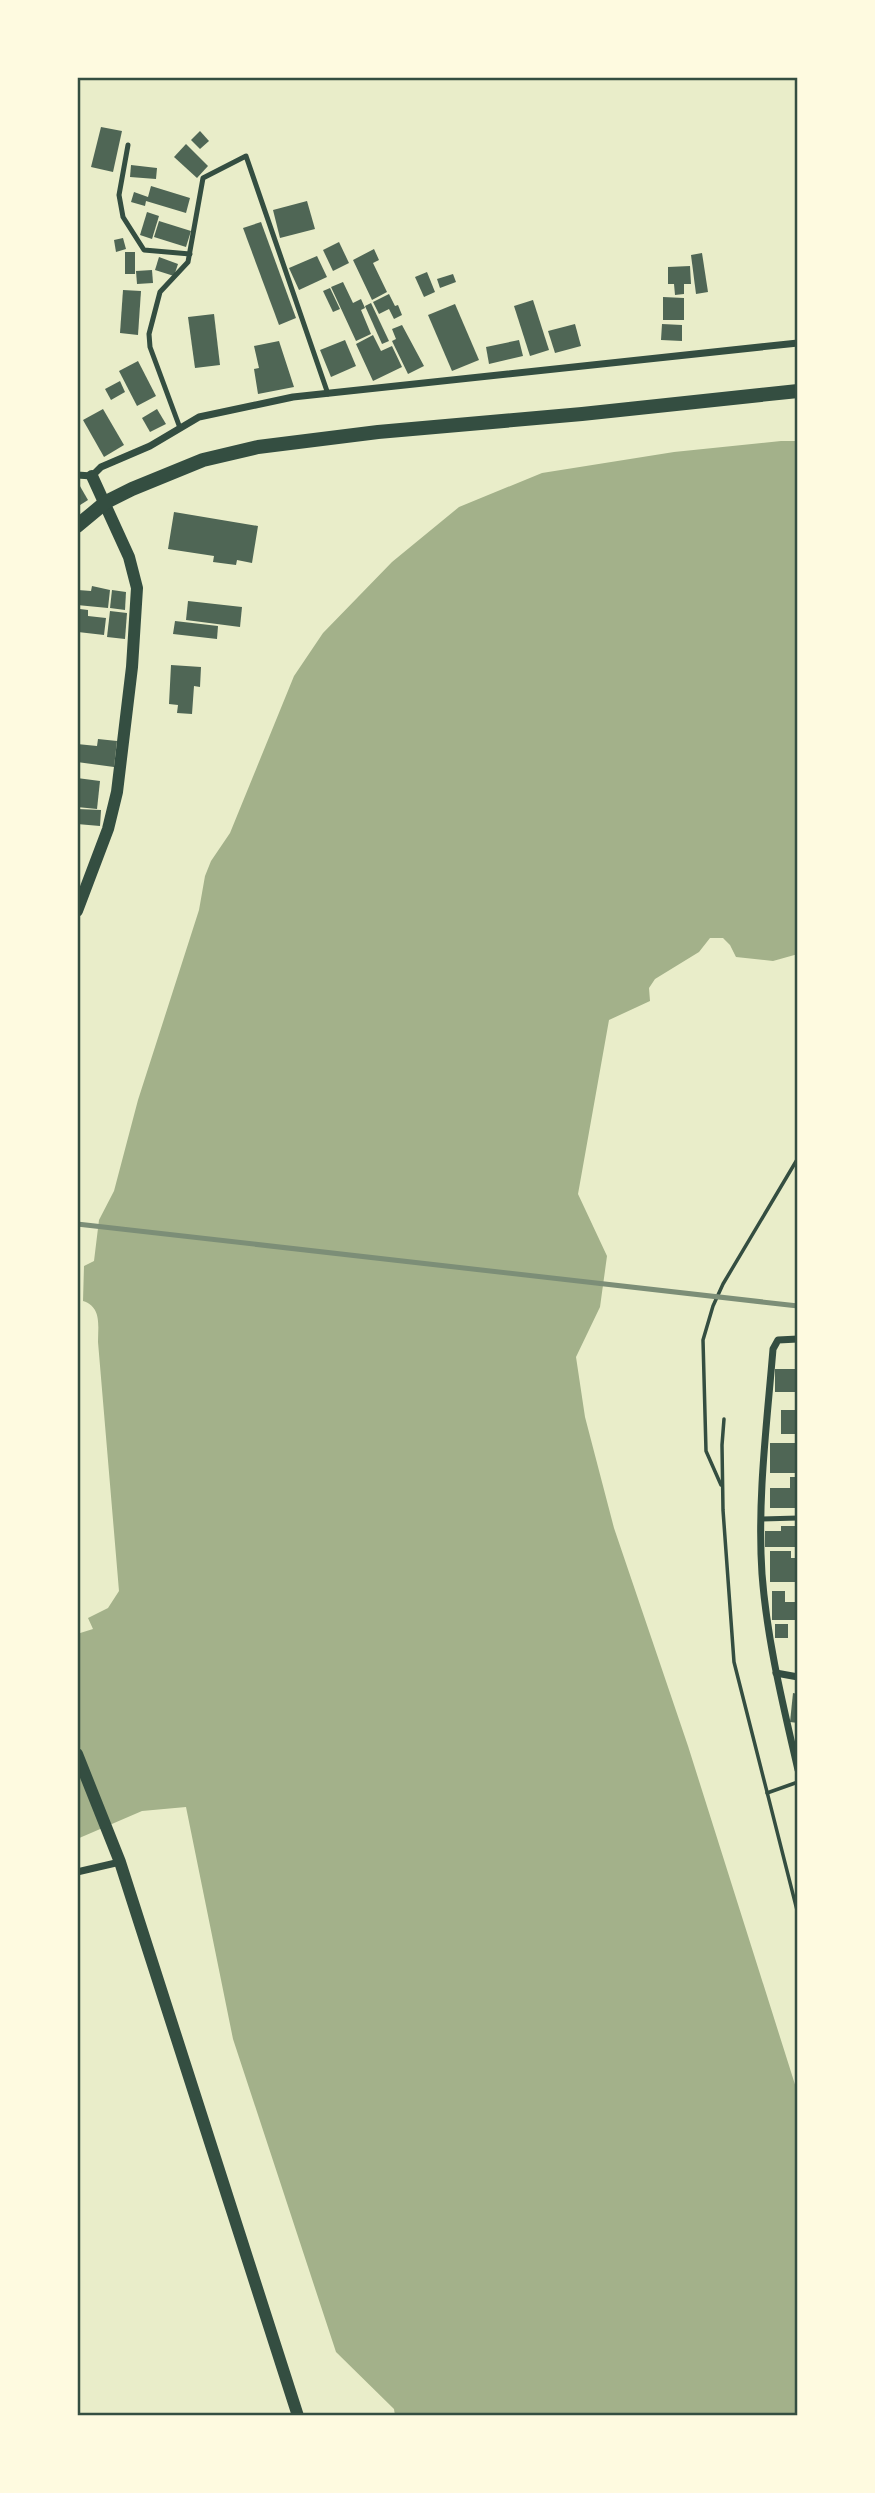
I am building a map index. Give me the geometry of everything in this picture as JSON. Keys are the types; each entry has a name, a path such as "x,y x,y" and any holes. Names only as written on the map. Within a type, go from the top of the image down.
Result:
{"main road":[{"path":"77,526 106,502 203,460 258,447 391,431 798,391"}],"street":[{"path":"77,475 92,476 102,467 150,446 206,415 293,397 798,343"},
{"path":"77,911 108,829 117,792 132,667 137,588 129,557 92,476"},
{"path":"798,1339 778,1340 773,1349 761,1519 762,1574 776,1674 798,1770"},
{"path":"776,1674 798,1677"},
{"path":"77,1754 120,1862 298,2416"},
{"path":"77,1872 120,1862"}],"lane":[{"path":"128,145 119,195 123,217 144,250 190,254"},
{"path":"180,428 150,347 149,334 160,292 188,262 203,178 246,156 328,394"},
{"path":"761,1519 798,1518"}],"path":[{"path":"722,1487 706,1451 703,1340 723,1284 798,1158"},
{"path":"724,1419 722,1487 734,1662 798,1914"},
{"path":"767,1793 798,1782"}],"shaded area":[{"path":"798,441 798,954 773,961 736,957 723,938 710,938 699,952 655,979 649,988 650,1001 609,1020 578,1194 607,1256 600,1307 576,1357 585,1417 614,1528 688,1746 798,2094 798,2416 395,2416 394,2409 336,2352 233,2039 186,1807 142,1811 77,1839 77,1634 93,1629 88,1618 108,1608 119,1591 98,1324 96,1312 83,1301 84,1266 94,1261 99,1220 114,1191 138,1100 199,910 205,876 211,861 230,833 294,676 323,633 392,562 459,507 542,473 674,452"}],"building":[{"path":"101,127 122,131 113,172 91,167"},
{"path":"200,131 209,141 200,149 191,140"},
{"path":"186,144 208,166 197,178 174,157"},
{"path":"131,165 157,168 156,179 130,177"},
{"path":"151,186 190,198 186,213 146,201 145,206 131,202 134,192 148,197"},
{"path":"307,201 315,229 280,238 273,210"},
{"path":"147,212 159,216 152,239 140,235"},
{"path":"159,221 191,231 186,247 154,237"},
{"path":"261,222 296,318 279,325 243,228"},
{"path":"123,238 126,249 116,252 114,240"},
{"path":"339,242 349,263 333,271 323,250"},
{"path":"374,249 379,260 373,263 387,292 372,300 353,260"},
{"path":"125,252 135,252 135,274 125,274"},
{"path":"702,253 708,292 696,294 691,255"},
{"path":"317,256 327,277 299,290 289,268"},
{"path":"159,257 178,264 174,276 155,270"},
{"path":"690,266 691,284 684,284 684,294 675,295 674,284 668,284 668,267"},
{"path":"152,270 153,283 137,284 136,271"},
{"path":"427,272 435,292 424,297 415,277"},
{"path":"453,274 456,282 440,288 437,279"},
{"path":"343,282 353,303 361,299 365,308 361,310 371,334 356,341 331,287"},
{"path":"330,288 340,309 333,312 323,291"},
{"path":"123,290 141,291 138,335 120,333"},
{"path":"389,294 402,315 394,319 389,309 379,314 373,302"},
{"path":"663,297 684,298 684,320 663,320"},
{"path":"533,300 549,350 530,356 514,306"},
{"path":"371,303 389,341 382,344 365,306"},
{"path":"455,304 479,360 452,371 428,315"},
{"path":"214,314 220,365 195,368 188,317"},
{"path":"575,324 581,346 555,353 548,331"},
{"path":"662,324 682,325 682,341 661,340"},
{"path":"402,325 424,366 408,374 392,341 396,339 392,329"},
{"path":"373,335 381,351 392,346 402,367 373,381 356,344"},
{"path":"345,340 356,366 331,377 320,350"},
{"path":"519,340 523,356 489,364 486,347"},
{"path":"279,341 294,387 258,394 254,369 259,368 254,346"},
{"path":"138,361 156,396 137,406 119,371"},
{"path":"120,381 125,392 111,400 105,389"},
{"path":"103,409 124,445 104,457 83,420"},
{"path":"157,409 166,424 150,432 142,418"},
{"path":"77,481 88,500 77,507"},
{"path":"174,512 258,526 252,563 237,560 236,565 213,562 214,556 168,549"},
{"path":"92,586 110,590 108,608 77,605 78,590 91,591"},
{"path":"112,590 126,592 125,610 110,608"},
{"path":"188,601 242,607 240,627 186,620"},
{"path":"80,609 88,610 88,616 106,618 104,635 78,632"},
{"path":"110,611 127,613 125,639 107,637"},
{"path":"175,621 218,626 217,639 173,634"},
{"path":"171,665 201,667 200,687 194,686 192,714 177,713 178,705 169,704"},
{"path":"98,739 117,741 114,767 77,762 77,744 97,746"},
{"path":"77,778 100,781 97,809 77,807"},
{"path":"77,809 101,810 100,826 77,824"},
{"path":"775,1369 798,1369 798,1392 775,1392"},
{"path":"781,1410 798,1410 798,1434 781,1434"},
{"path":"770,1443 798,1443 798,1473 770,1473"},
{"path":"790,1477 798,1477 798,1508 770,1508 770,1488 790,1488"},
{"path":"781,1526 798,1526 798,1547 765,1547 765,1531 781,1531"},
{"path":"770,1551 791,1551 791,1558 798,1558 798,1582 770,1582"},
{"path":"772,1591 785,1591 785,1602 798,1602 798,1620 772,1620"},
{"path":"775,1624 788,1624 788,1638 775,1638"},
{"path":"793,1693 798,1694 798,1723 790,1722"}],"railway":[{"path":"77,1224 798,1306"}]}
